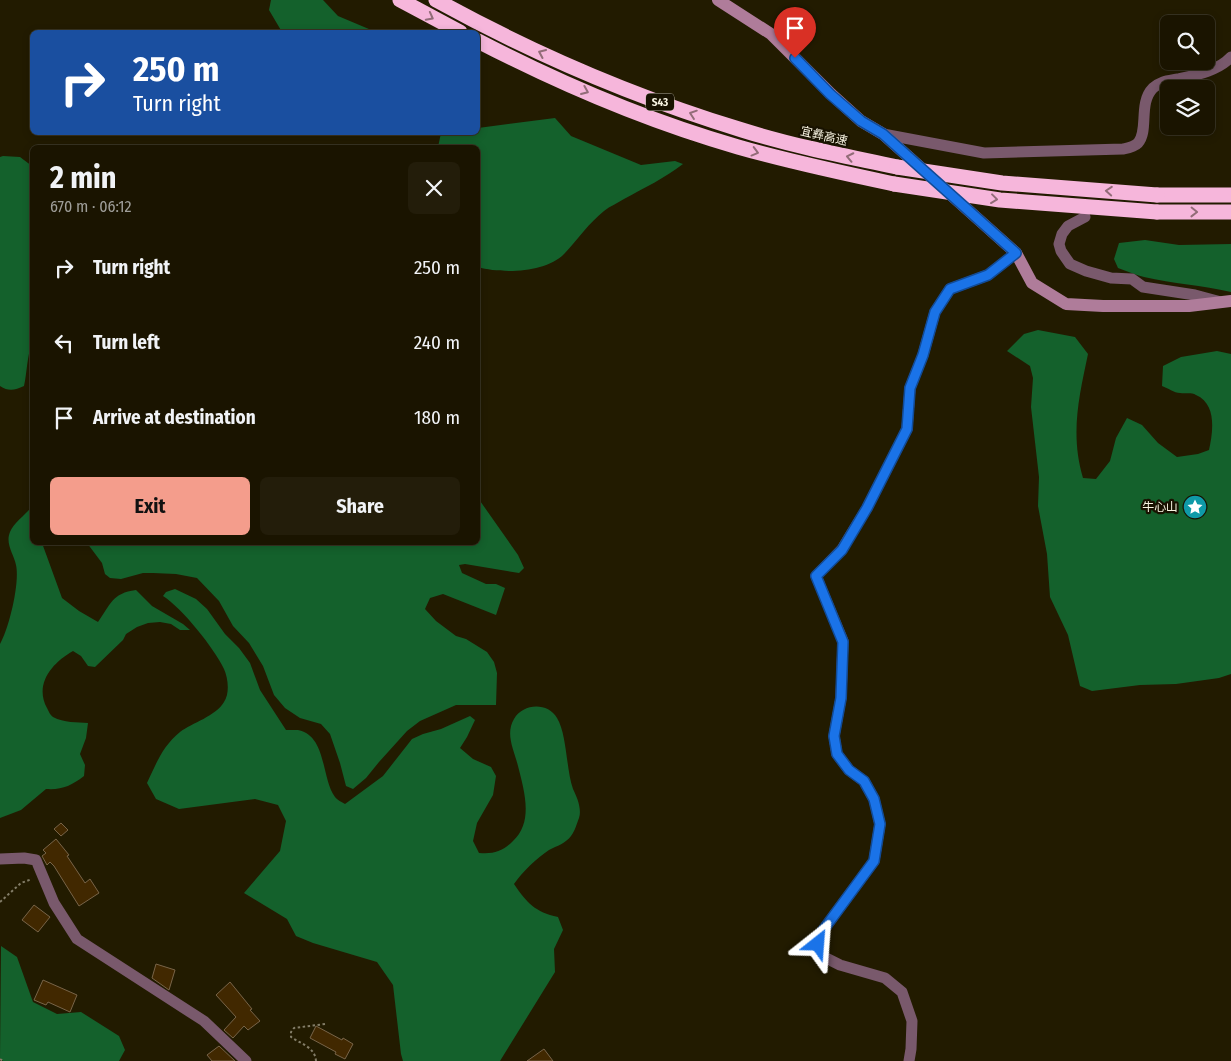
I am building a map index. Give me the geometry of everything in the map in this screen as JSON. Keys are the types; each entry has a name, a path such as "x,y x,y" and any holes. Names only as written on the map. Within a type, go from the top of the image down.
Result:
{"highway":[{"path":"400,0 456,30"},
{"name":"宜彝高速","path":"436,0 564,63 640,94 742,130 794,144 897,167 1002,183 1158,194 1231,195"},
{"name":"S43","path":"480,42 582,90 685,130 789,161 894,184 1000,200 1157,212 1231,212"}],"main road":[{"path":"718,0 771,34 830,94 861,121 883,134 1016,253 1032,283 1066,304 1189,306 1227,302"}],"street":[{"path":"883,134 984,153 1123,149 1136,145 1141,139 1145,102 1151,91 1160,82 1213,69 1225,63 1231,57"},
{"path":"1085,217 1068,226 1058,244 1070,264 1111,278 1132,279 1143,287 1227,302"},
{"path":"909,1061 912,1021 902,992 885,978 840,965 822,956 818,950 821,933 874,861 880,824 874,799 864,781 849,770 837,754 834,736 841,698 843,642 816,576 842,550 867,508 907,429 910,388 923,355 935,312 950,289 988,275 1016,253"},
{"path":"0,859 24,858 36,860 54,903 77,939 204,1021 246,1061"}],"path":[{"path":"0,902 20,883 30,879 44,878"},
{"path":"316,1061 316,1055 309,1047 291,1037 290,1032 294,1028 325,1024"}],"green space":[{"path":"271,0 323,0 338,16 371,30 281,30 269,10"},
{"path":"555,118 571,136 641,165 675,161 683,164 606,209 557,260 536,268 499,271 480,267 480,145 438,145 441,135 480,135 480,128"},
{"path":"0,157 20,157 30,164 30,350 24,386 12,390 0,386"},
{"path":"1145,240 1179,245 1231,244 1231,292 1155,279 1118,268 1114,259 1119,243"},
{"path":"1038,330 1075,337 1088,354 1079,401 1076,431 1079,462 1083,478 1096,479 1110,461 1116,438 1127,418 1142,425 1158,443 1177,457 1198,454 1209,450 1212,435 1212,419 1207,405 1203,399 1194,394 1178,393 1162,386 1163,366 1181,357 1217,351 1231,354 1231,674 1219,678 1176,684 1140,685 1092,691 1080,686 1068,635 1050,597 1047,554 1038,506 1039,477 1031,407 1033,378 1030,366 1007,351 1024,334"},
{"path":"480,501 518,555 524,568 519,573 465,564 459,565 462,573 486,584 496,584 505,588 496,615 443,594 430,598 425,609 436,621 456,636 466,639 487,652 494,662 497,673 496,705 456,705 420,721 407,731 366,778 353,789 346,786 330,734 321,724 300,718 285,708 274,695 263,666 249,643 233,626 219,601 197,578 176,574 143,573 121,579 110,578 105,574 102,563 88,545 480,545"},
{"path":"30,508 30,545 43,545 62,598 79,611 98,622 112,601 122,594 136,590 152,606 190,630 180,630 171,624 160,622 148,623 126,634 123,640 95,667 88,666 81,656 73,651 58,662 47,675 43,691 44,699 53,717 66,721 88,723 86,738 80,754 85,765 84,776 66,787 46,789 21,810 0,818 0,644 13,605 17,573 9,545 9,536 14,525"},
{"path":"175,589 196,599 207,609 225,634 239,648 250,663 260,690 286,730 298,730 314,740 319,749 331,789 336,798 345,804 383,776 412,739 470,716 475,720 460,748 473,759 491,767 496,776 493,795 477,823 473,841 479,853 493,853 505,848 513,841 523,825 526,805 525,795 510,736 511,725 514,719 523,710 535,706 548,709 557,718 563,733 571,781 579,807 579,818 574,832 569,838 539,857 514,884 532,906 558,917 563,930 554,949 555,972 500,1061 403,1061 393,985 377,962 296,936 287,919 244,893 280,851 286,821 278,805 255,799 179,809 156,799 147,783 164,749 180,732 220,707 226,698 228,690 225,673 213,650 188,619 163,596 166,592"},
{"path":"1,946 17,957 33,1002 57,1014 81,1012 119,1036 125,1050 119,1061 3,1061 0,1058"}],"building":[{"path":"61,823 68,830 61,836 54,829"},
{"path":"56,839 69,855 67,856 85,883 90,879 99,893 79,906 54,866 50,862 47,865 42,856 46,853 43,850"},
{"path":"34,905 50,917 38,932 22,920"},
{"path":"156,964 175,970 169,990 152,978"},
{"path":"43,980 77,995 70,1012 48,1002 46,1005 34,1000"},
{"path":"230,982 260,1021 248,1030 244,1026 233,1038 224,1030 236,1017 216,995"},
{"path":"316,1026 353,1044 345,1059 310,1038"},
{"path":"219,1046 235,1061 212,1061 207,1055"},
{"path":"544,1049 553,1061 527,1061"}],"place":[{"name":"牛心山","path":"1195,507"}],"route":[{"path":"795,58 830,94 861,121 883,134 1016,253 988,275 950,289 935,312 923,355 910,388 907,429 867,508 842,550 816,576 843,642 841,698 834,736 837,754 849,770 864,781 874,799 880,824 874,861 821,933 818,944"}]}
